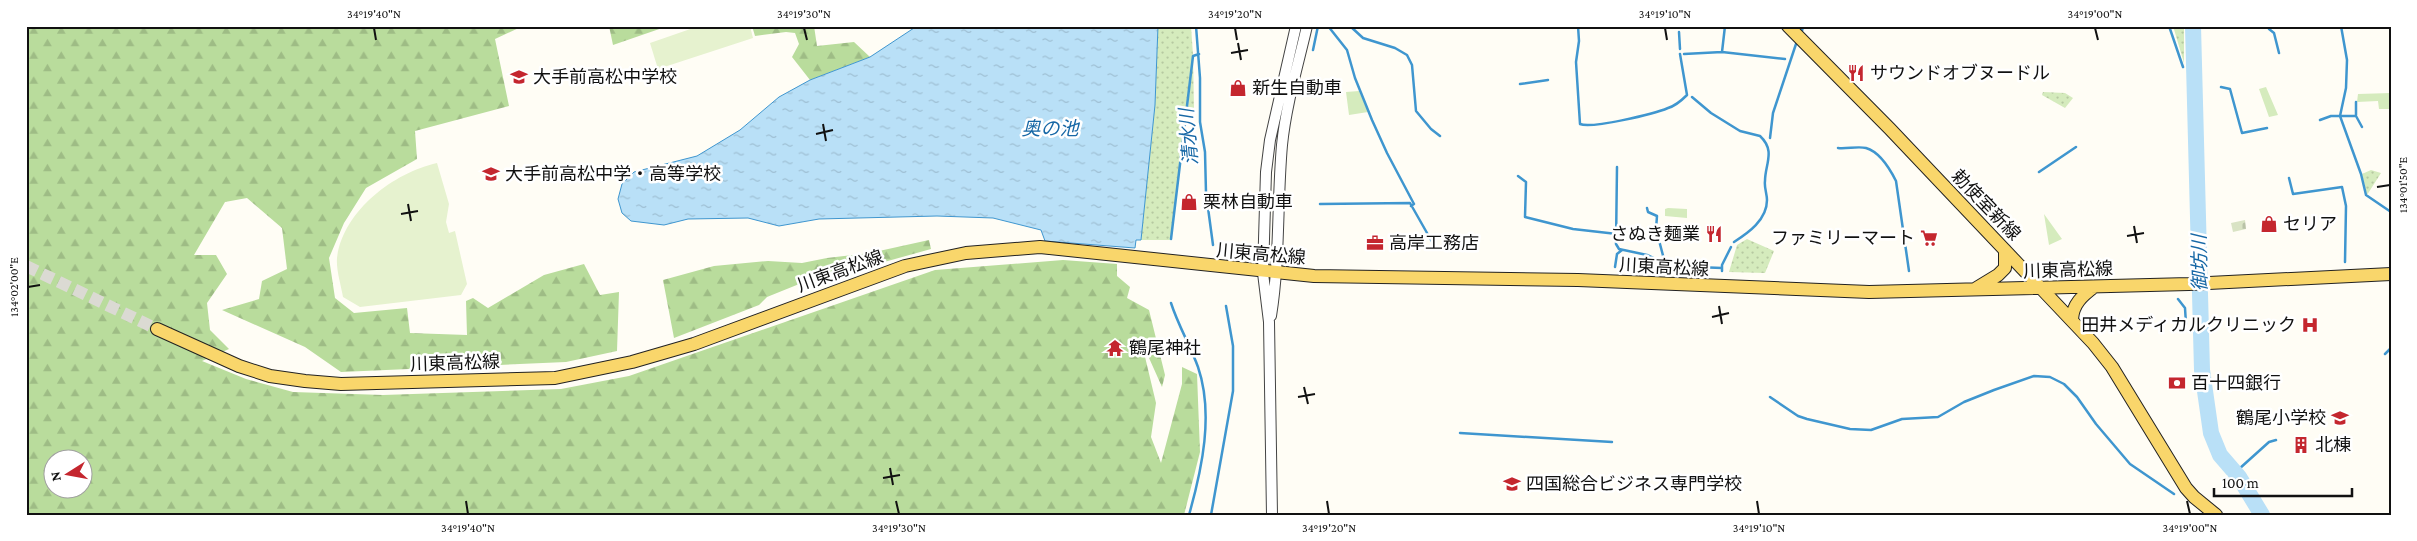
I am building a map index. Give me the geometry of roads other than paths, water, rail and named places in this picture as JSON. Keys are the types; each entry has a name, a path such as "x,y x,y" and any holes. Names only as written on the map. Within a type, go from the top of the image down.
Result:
{"main road":[{"name":"勅使室新線","path":"1788,26 2072,319 2112,367 2186,488 2216,515"},
{"name":"川東高松線","path":"157,329 239,366 270,376 305,382 341,384 556,378 632,362 694,344 905,266 966,253 1040,247 1276,274 1578,280 1869,292 2189,284 2391,274"},
{"path":"1974,290 1998,275 2005,268 2005,250"},
{"path":"2072,319 2076,303 2094,287"}],"street":[{"path":"1270,322 1262,273 1268,149 1296,26"},
{"path":"1272,515 1270,322 1276,274 1278,197 1282,144 1308,26"}],"water":[{"name":"奥の池","path":"917,26 1158,26 1155,105 1141,240 1136,240 1135,248 1045,241 1041,230 993,218 937,216 819,219 779,226 748,218 688,219 664,225 631,221 622,213 618,199 622,184 634,172 697,156 740,130 779,97 810,80 870,57"}],"waterway":[{"name":"清水川","path":"1196,26 1200,78 1200,122 1205,152 1206,193 1213,245"},
{"path":"1313,50 1318,26"},
{"path":"1328,26 1347,50 1355,78 1372,120 1414,204 1411,206"},
{"path":"1350,26 1363,38 1395,48 1407,55 1412,65 1416,111 1431,129 1440,136"},
{"path":"1578,26 1579,41 1576,62 1580,124 1586,125 1623,120 1661,111 1678,103 1687,95 1680,54"},
{"path":"1722,52 1725,26"},
{"path":"1802,31 1803,26"},
{"path":"2169,26 2183,67"},
{"name":"御坊川","path":"2193,26 2202,370 2211,433 2220,455 2239,477 2262,515"},
{"path":"2341,26 2347,60 2346,88 2340,116 2361,174 2366,195 2391,212"},
{"path":"2269,29 2274,33 2279,53"},
{"path":"1679,32 1680,49"},
{"path":"1770,138 1773,113 1796,44"},
{"path":"1684,54 1722,52 1785,59"},
{"path":"1171,239 1193,56 1199,54"},
{"path":"1520,84 1548,80"},
{"path":"2221,87 2230,89 2242,133 2267,128"},
{"path":"1692,97 1711,113 1740,131 1760,136 1768,147 1769,152 1765,175 1767,198 1764,214 1756,225 1734,242"},
{"path":"2356,102 2356,115"},
{"path":"2320,120 2331,116 2356,116 2362,127"},
{"path":"1838,148 1863,147 1871,150 1880,157 1891,171 1896,181 1909,271"},
{"path":"2039,172 2076,147"},
{"path":"1617,167 1616,244 1619,249 1647,255 1671,266 1722,268"},
{"path":"1518,176 1526,182 1525,217 1573,229 1617,234"},
{"path":"2289,178 2293,194 2342,187 2346,206 2345,262"},
{"path":"1320,204 1410,203 1435,247 1451,251"},
{"path":"1647,208 1648,212 1657,216 1656,229 1665,263"},
{"path":"1722,271 1722,265 1731,247"},
{"path":"1615,267 1617,254 1622,250"},
{"path":"2178,299 2185,308 2186,324"},
{"path":"1171,303 1198,367 1205,403 1206,422 1202,460 1189,515"},
{"name":"清水川","path":"1211,515 1233,391 1233,346 1226,306"},
{"path":"2385,354 2391,348"},
{"path":"1770,397 1798,416 1807,419 1850,429 1871,430 1902,419 1938,417 1964,402 1994,390 2034,376 2050,377 2064,384 2077,397 2096,424 2130,464 2174,494"},
{"path":"1460,433 1612,442"},
{"path":"2239,469 2269,442 2276,440"}],"tunnel":[{"path":"26,266 157,329"}],"place":[{"name":"サウンドオブヌードル","path":"1856,73"},
{"name":"大手前高松中学校","path":"519,77"},
{"name":"新生自動車","path":"1238,88"},
{"name":"大手前高松中学・高等学校","path":"491,174"},
{"name":"栗林自動車","path":"1189,202"},
{"name":"セリア","path":"2269,224"},
{"name":"さぬき麺業","path":"1714,234"},
{"name":"ファミリーマート","path":"1929,238"},
{"name":"高岸工務店","path":"1375,243"},
{"name":"田井メディカルクリニック","path":"2310,325"},
{"name":"鶴尾神社","path":"1115,348"},
{"name":"百十四銀行","path":"2177,383"},
{"name":"鶴尾小学校","path":"2340,418"},
{"name":"北棟","path":"2301,445"},
{"name":"四国総合ビジネス専門学校","path":"1512,484"}]}
